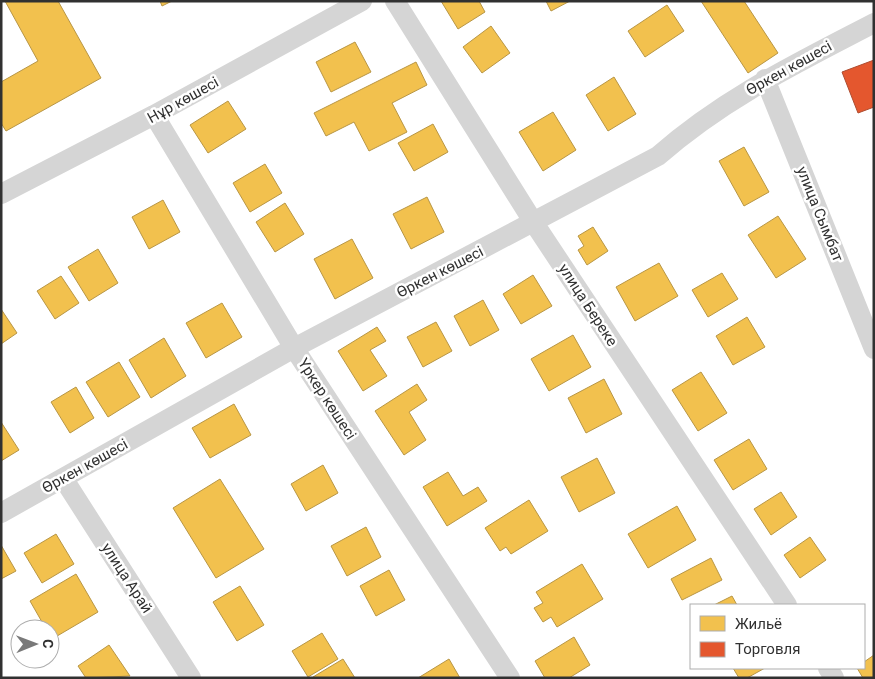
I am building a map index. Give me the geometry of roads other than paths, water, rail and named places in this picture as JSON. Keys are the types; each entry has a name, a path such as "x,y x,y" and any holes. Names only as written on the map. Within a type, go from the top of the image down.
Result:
{"street":[{"name":"Нұр көшесі","path":"1,194 154,116 362,1"},
{"name":"улица Береке","path":"395,1 534,223 785,604"},
{"name":"Өркен көшесі","path":"1,513 294,348 658,156 691,127 765,79 874,23"},
{"name":"улица Сымбат","path":"765,79 874,349"},
{"name":"Үркер көшесі","path":"154,116 294,348 510,678"},
{"name":"улица Арай","path":"62,478 191,678"}]}
